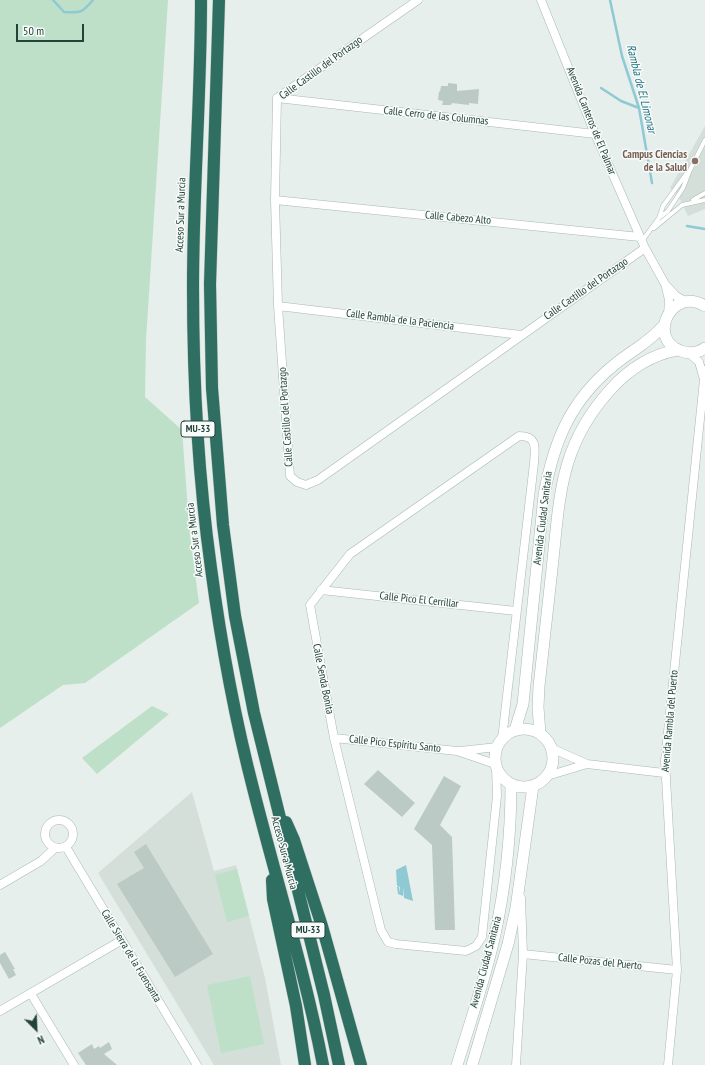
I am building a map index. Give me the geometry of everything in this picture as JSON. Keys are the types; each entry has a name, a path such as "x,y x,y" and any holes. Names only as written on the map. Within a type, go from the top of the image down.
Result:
{"highway":[{"name":"Acceso Sur a Murcia","path":"202,0 193,285 195,389 201,478 210,562 240,735 269,851 297,947 323,1065"},
{"name":"Acceso Sur a Murcia","path":"219,0 210,284 215,434 223,525 235,616 251,699 322,988 339,1065"},
{"path":"274,796 294,840 318,911 361,1065"},
{"path":"269,851 274,899 296,1006 305,1065"}],"street":[{"name":"Calle Castillo del Portazgo","path":"418,0 277,98 275,200 278,306 290,476 297,482 306,485 318,480 521,335 642,242"},
{"name":"Avenida Canteros de El Palmar","path":"541,0 642,242 665,284 676,296 699,303"},
{"name":"Calle Cerro de las Columnas","path":"277,98 596,134"},
{"name":"Calle Cabezo Alto","path":"275,200 642,242"},
{"name":"Avenida Canteros de El Palmar","path":"665,284 669,300 666,320"},
{"name":"Avenida Ciudad Sanitaria","path":"515,730 523,704 544,495 549,470 559,438 573,411 594,384 614,366 648,341 676,306 699,303"},
{"name":"Calle Rambla de la Paciencia","path":"278,306 521,335"},
{"path":"666,320 666,336 677,350 689,353 705,348"},
{"name":"Avenida Ciudad Sanitaria","path":"540,734 538,707 539,686 560,497 566,464 586,418 624,375 650,358 677,350"},
{"name":"Avenida Rambla del Puerto","path":"668,1065 677,970 664,773 704,374 699,362 689,353"},
{"name":"Calle Senda Bonita","path":"495,766 497,796 482,937 476,946 466,951 388,942 384,937 334,738 310,614 310,605 350,554 519,436 527,436 532,440 535,447 516,611"},
{"name":"Calle Pico El Cerrillar","path":"321,590 516,611"},
{"path":"516,611 495,766 501,777 518,787 533,786 547,776 587,764"},
{"path":"499,743 515,730 528,729 540,734 551,748 587,764 664,773"},
{"name":"Calle Pico Espíritu Santo","path":"334,738 457,751 495,766"},
{"name":"Calle Pico Espíritu Santo","path":"457,751 499,743"},
{"path":"547,776 553,761 551,748"},
{"name":"Avenida Ciudad Sanitaria","path":"457,1065 489,961 501,905 511,813 511,784"},
{"name":"Avenida Ciudad Sanitaria","path":"472,1065 478,1050 508,944 533,786"},
{"path":"56,820 62,820 71,827 73,838 66,847 55,848 46,842 44,836 47,826 56,820"},
{"name":"Calle Sierra de la Fuensanta","path":"66,847 197,1065"},
{"path":"0,885 41,862 55,848"},
{"path":"516,1065 523,954 520,872"},
{"path":"0,1012 122,940"},
{"name":"Calle Pozas del Puerto","path":"523,954 677,970"},
{"path":"31,994 74,1065"},
{"path":"475,1065 478,1050"}],"lane":[{"path":"642,242 659,218 668,210 683,188 705,140"},
{"path":"649,232 679,207 705,193"},
{"path":"689,202 705,200"}],"shaded area":[{"name":"Campus Ciencias de la Salud","path":"705,126 705,209 688,216 678,195 670,188"},
{"path":"192,792 214,871 236,865 265,978 281,1065 214,1065 98,873"}],"green space":[{"path":"0,0 168,0 146,340 145,397 182,430 190,536 199,603 85,683 63,685 0,728"},
{"path":"152,706 169,714 97,774 82,758"},
{"path":"237,869 249,916 227,922 215,875"},
{"path":"250,976 264,1044 221,1053 207,985"}],"water":[{"path":"406,865 413,901 404,898 403,887 403,896 398,894 397,887 399,887 400,893 400,887 397,886 396,870"}],"building":[{"path":"448,83 457,84 457,91 479,89 478,104 469,103 469,105 452,103 451,105 442,105 443,101 438,100 439,91 440,92 441,86 448,86"},
{"path":"378,770 415,803 402,817 364,784"},
{"path":"444,776 461,786 440,825 452,837 455,930 435,930 432,845 414,829"},
{"path":"146,844 213,954 175,977 117,884 144,868 134,852"},
{"path":"5,952 15,969 13,969 16,975 9,979 0,963 0,955"},
{"path":"109,1042 112,1049 104,1054 117,1065 86,1065 78,1053 92,1044 94,1049 99,1046 100,1048"}],"waterway":[{"path":"53,0 64,12 81,11 93,0"},
{"name":"Rambla de El Limonar","path":"610,0 622,56 639,108 652,183"},
{"path":"601,88 621,101 639,108"},
{"name":"Rambla de El Limonar","path":"687,226 705,229"}],"place":[{"name":"Campus Ciencias de la Salud","path":"695,161"}]}
